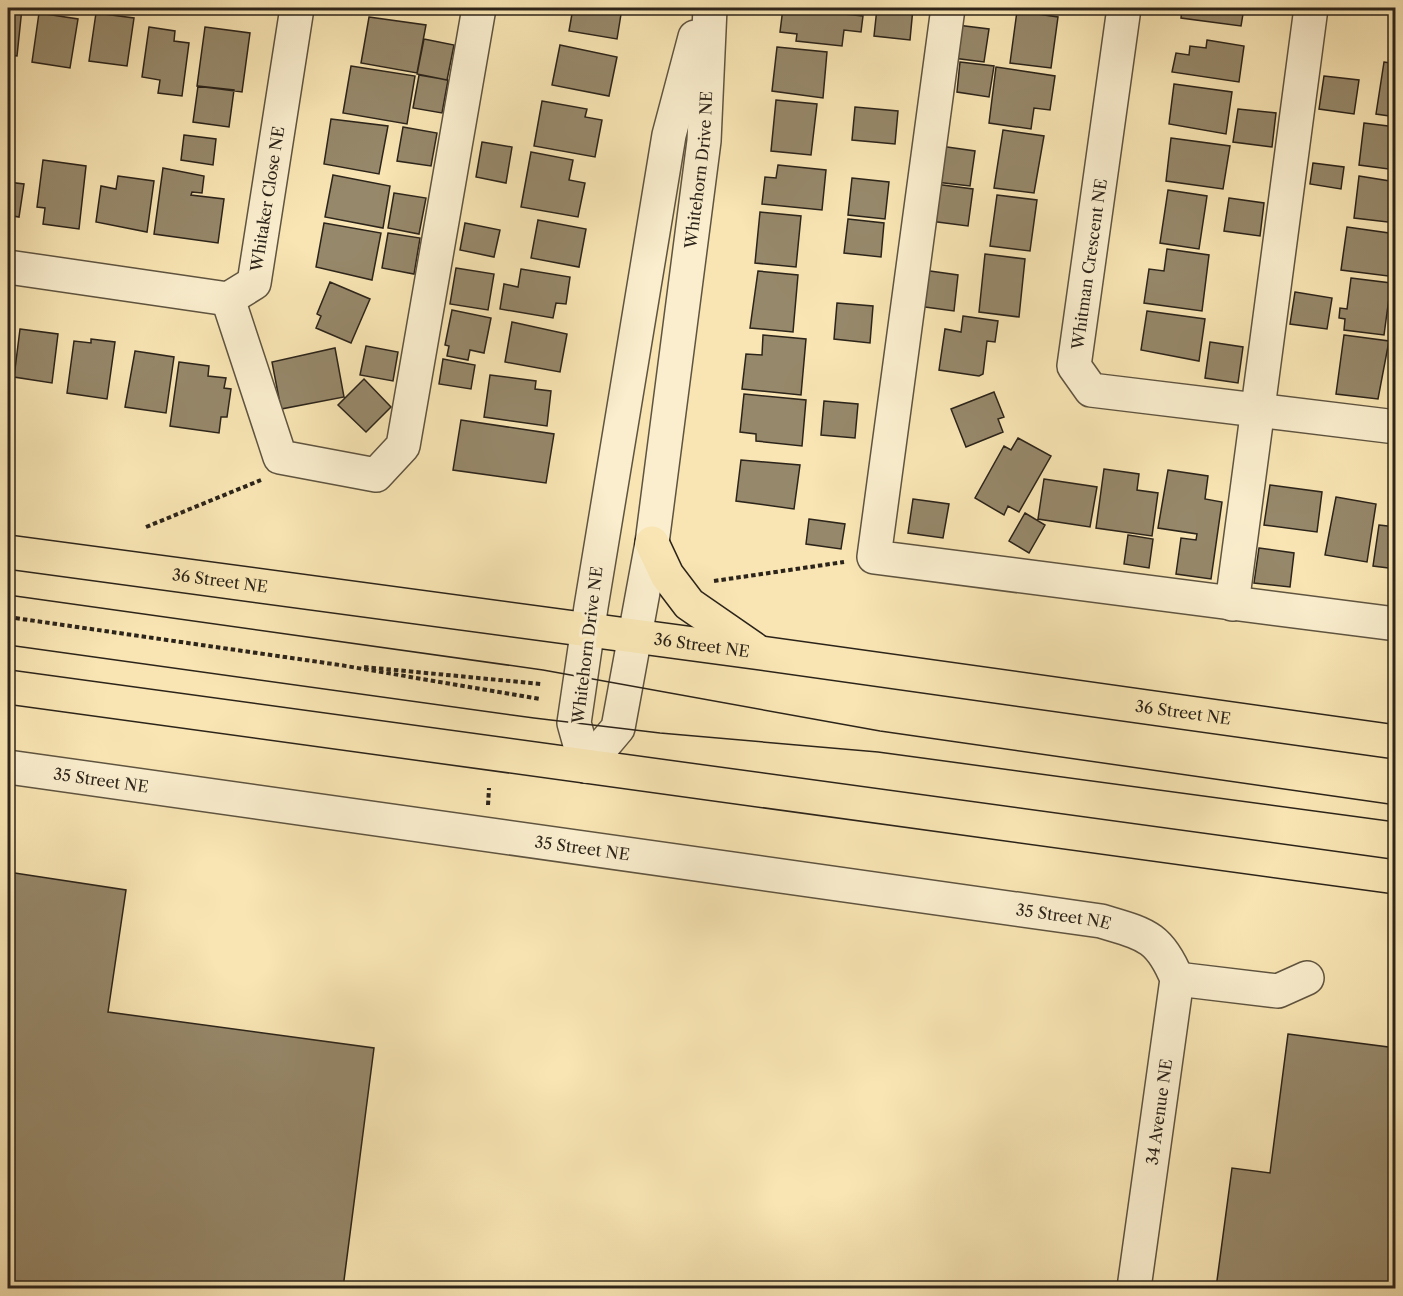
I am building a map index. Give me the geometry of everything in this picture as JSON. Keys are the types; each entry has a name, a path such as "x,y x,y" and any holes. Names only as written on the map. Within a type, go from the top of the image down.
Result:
{"main road":[{"path":"652,543 667,575 689,604 761,653"},
{"name":"36 Street NE","path":"8,552 761,653 1395,742"},
{"path":"8,687 1395,877"}],"street":[{"name":"Whitaker Close NE","path":"228,299 254,283 297,8"},
{"path":"8,267 228,299 280,457 376,475 403,446 479,8"},
{"name":"Whitehorn Drive NE","path":"586,766 574,723 587,630 669,135 703,8"},
{"name":"Whitehorn Drive NE","path":"586,766 618,728 652,543 704,141 710,8"},
{"path":"948,8 874,557 1395,624"},
{"name":"Whitman Crescent NE","path":"1124,8 1074,366 1092,390 1395,427"},
{"path":"1232,604 1256,409 1311,8"},
{"name":"35 Street NE","path":"8,767 1101,921 1155,941 1168,957 1177,979"},
{"path":"1177,979 1278,991 1307,978"},
{"name":"34 Avenue NE","path":"1134,1288 1177,979"}],"path":[{"path":"146,527 266,478 280,457"},
{"path":"714,581 874,557"},
{"path":"8,617 340,665 540,699"},
{"path":"340,665 541,684"},
{"path":"488,807 489,788"}],"building":[{"path":"8,8 22,8 17,56 8,55"},
{"path":"573,8 622,8 617,39 569,31"},
{"path":"783,8 845,8 845,14 863,16 861,32 844,30 842,46 796,41 797,34 780,32"},
{"path":"877,8 913,8 910,40 874,36"},
{"path":"1182,8 1244,8 1241,26 1181,18"},
{"path":"1017,11 1058,17 1051,68 1010,63"},
{"path":"39,13 78,19 70,68 32,62"},
{"path":"96,13 134,18 127,66 89,61"},
{"path":"369,17 426,25 417,73 361,63"},
{"path":"957,25 989,29 984,62 953,58"},
{"path":"149,27 175,31 174,41 189,43 182,96 158,93 160,80 142,77"},
{"path":"205,27 250,33 242,92 197,86"},
{"path":"424,39 454,45 447,80 417,74"},
{"path":"1207,40 1244,46 1239,82 1172,72 1176,53 1189,55 1190,46 1206,48"},
{"path":"560,45 617,57 609,96 552,85"},
{"path":"777,47 827,52 823,98 772,91"},
{"path":"960,62 994,66 989,97 957,92"},
{"path":"1384,62 1396,64 1396,117 1376,114"},
{"path":"351,66 415,76 407,124 343,113"},
{"path":"996,67 1055,76 1050,110 1034,108 1031,129 989,123"},
{"path":"419,75 448,80 442,113 413,108"},
{"path":"1324,76 1359,80 1354,114 1319,109"},
{"path":"1174,84 1232,92 1226,134 1169,124"},
{"path":"198,86 234,90 229,127 193,122"},
{"path":"776,100 817,104 811,155 771,151"},
{"path":"542,101 587,109 585,117 602,120 595,157 534,146"},
{"path":"855,107 898,111 895,144 852,140"},
{"path":"1238,109 1276,113 1272,147 1233,142"},
{"path":"331,119 388,126 379,174 324,164"},
{"path":"1364,123 1396,127 1396,170 1359,165"},
{"path":"403,127 437,133 431,166 397,161"},
{"path":"1003,130 1044,136 1034,193 994,188"},
{"path":"184,135 216,139 213,165 181,160"},
{"path":"1171,138 1230,146 1223,189 1166,181"},
{"path":"482,142 512,147 506,183 476,177"},
{"path":"940,146 975,151 970,186 936,182"},
{"path":"531,152 573,160 569,180 585,183 578,217 521,207"},
{"path":"43,160 86,166 79,229 43,224 45,208 37,207"},
{"path":"1313,163 1344,167 1341,189 1310,184"},
{"path":"778,165 826,170 822,210 762,204 765,177 776,178"},
{"path":"163,168 204,176 202,193 192,192 191,195 224,199 218,243 154,234"},
{"path":"333,175 390,186 383,228 325,217"},
{"path":"118,176 154,181 147,232 96,222 101,186 116,189"},
{"path":"1359,176 1396,182 1396,223 1354,218"},
{"path":"852,178 889,182 885,219 848,215"},
{"path":"8,182 24,184 19,217 8,215"},
{"path":"935,184 973,189 968,226 930,221"},
{"path":"1168,190 1207,196 1199,249 1160,243"},
{"path":"394,193 426,198 419,234 388,228"},
{"path":"997,195 1037,200 1030,251 990,246"},
{"path":"1229,198 1264,203 1260,236 1224,231"},
{"path":"760,212 801,216 796,267 755,263"},
{"path":"848,219 884,223 881,257 844,253"},
{"path":"538,220 586,229 579,267 531,258"},
{"path":"324,223 381,233 372,280 316,267"},
{"path":"465,223 500,230 494,257 460,250"},
{"path":"1347,227 1396,234 1396,277 1341,270"},
{"path":"388,233 420,238 414,274 382,268"},
{"path":"1167,249 1209,255 1202,311 1144,303 1149,269 1164,271"},
{"path":"985,254 1025,259 1019,317 979,312"},
{"path":"456,268 494,274 488,310 450,304"},
{"path":"521,269 570,277 566,304 556,303 553,318 500,309 504,284 518,287"},
{"path":"923,270 958,275 954,311 918,306"},
{"path":"758,271 798,275 793,332 750,328"},
{"path":"1351,278 1391,283 1384,335 1344,330 1345,319 1339,318 1340,308 1347,309"},
{"path":"330,282 370,299 351,343 316,328 321,316 317,314"},
{"path":"1295,292 1332,298 1327,329 1290,324"},
{"path":"837,303 873,306 870,343 834,339"},
{"path":"452,310 491,318 484,353 470,350 468,360 447,356 449,346 445,345"},
{"path":"1147,311 1205,319 1199,361 1141,350"},
{"path":"963,316 998,321 995,342 987,341 983,374 979,376 939,370 945,329 961,332"},
{"path":"512,322 567,334 560,372 505,362"},
{"path":"20,329 58,334 52,383 14,377"},
{"path":"763,335 806,339 801,395 742,389 746,354 762,355"},
{"path":"1344,335 1389,341 1378,399 1336,394"},
{"path":"91,339 115,342 107,399 67,393 74,341 91,343"},
{"path":"1210,342 1243,347 1238,383 1205,378"},
{"path":"366,346 398,352 393,381 360,375"},
{"path":"335,348 344,397 281,409 272,362"},
{"path":"135,351 174,357 166,413 125,407"},
{"path":"443,359 475,365 471,389 439,384"},
{"path":"179,362 209,366 208,376 226,378 224,388 231,389 227,417 221,417 219,433 170,426"},
{"path":"490,375 536,381 535,389 551,391 547,426 484,417"},
{"path":"364,379 391,407 366,432 338,405"},
{"path":"994,392 1004,417 998,419 1003,432 966,447 951,409"},
{"path":"744,394 806,400 802,446 756,441 756,434 740,432"},
{"path":"824,401 858,404 855,438 821,435"},
{"path":"461,420 554,434 546,483 453,470"},
{"path":"1018,438 1051,456 1019,512 1008,506 1004,515 975,498 1004,446 1011,450"},
{"path":"741,460 800,465 794,509 736,501"},
{"path":"1104,469 1139,474 1137,490 1158,493 1152,536 1096,528"},
{"path":"1168,470 1208,476 1205,499 1222,502 1211,579 1176,574 1181,538 1196,540 1197,534 1158,528"},
{"path":"1044,479 1097,487 1090,527 1038,519"},
{"path":"1270,485 1322,492 1317,532 1264,525"},
{"path":"1336,497 1376,504 1367,562 1325,555"},
{"path":"913,499 949,504 943,538 908,533"},
{"path":"1025,513 1045,525 1029,553 1009,541"},
{"path":"809,519 845,524 841,549 806,544"},
{"path":"1379,525 1396,527 1396,569 1373,566"},
{"path":"1128,535 1153,539 1149,568 1124,564"},
{"path":"1259,548 1294,553 1290,587 1254,583"},
{"path":"8,872 126,890 108,1012 374,1048 343,1288 8,1288"},
{"path":"1288,1034 1396,1048 1396,1288 1216,1288 1232,1168 1270,1173"}],"tram line":[{"path":"8,595 543,670 880,731 1396,805"},
{"path":"8,645 534,718 660,733 878,752 1396,822"}]}
